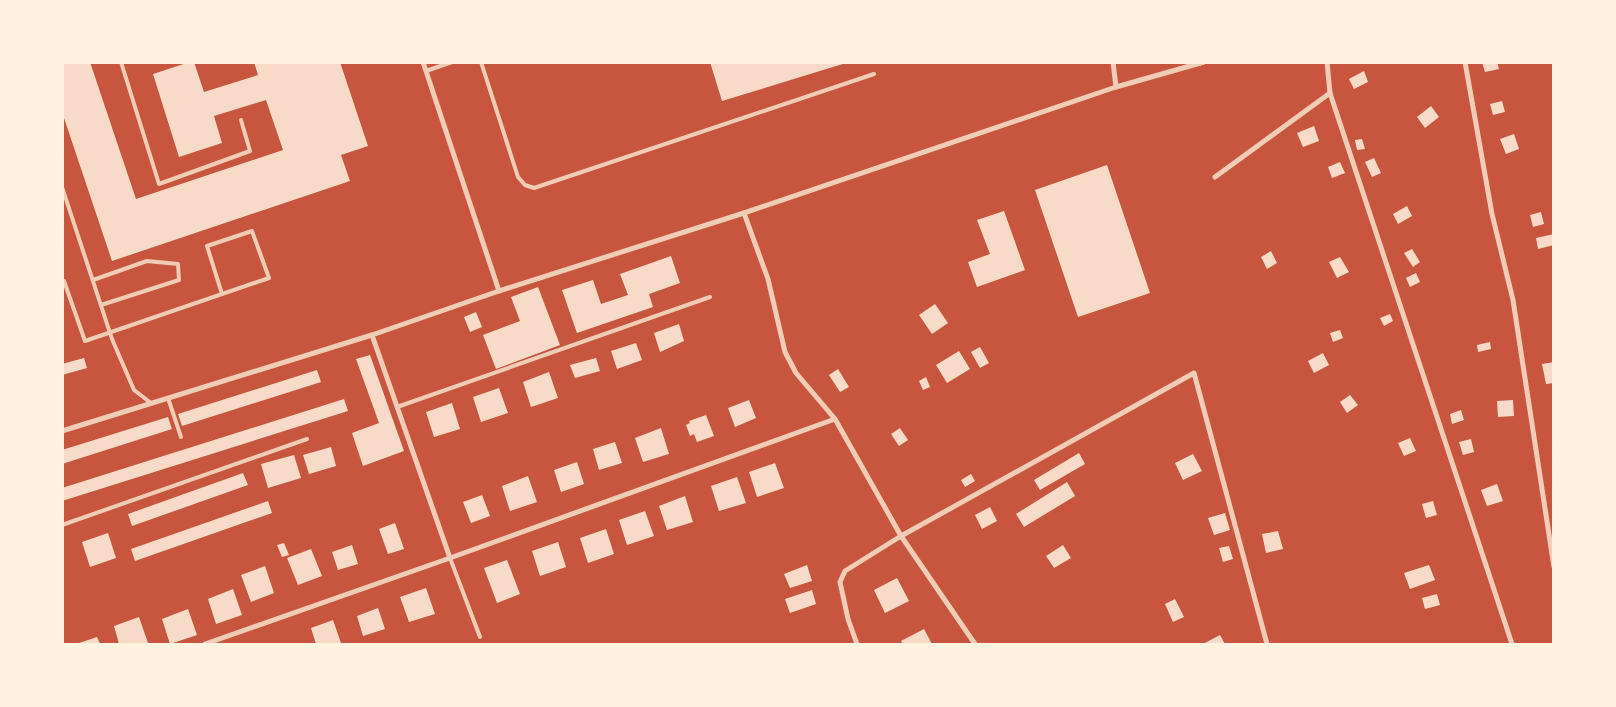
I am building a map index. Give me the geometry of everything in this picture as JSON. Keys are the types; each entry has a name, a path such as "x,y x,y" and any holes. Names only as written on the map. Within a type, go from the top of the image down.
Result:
{"street":[{"path":"423,62 499,291"},
{"path":"1113,62 1116,87"},
{"path":"62,431 372,335 499,291 744,213 1116,87 1204,62"},
{"path":"1327,62 1330,93 1512,644"},
{"path":"1465,62 1492,214 1513,300 1554,567"},
{"path":"1215,177 1330,93"},
{"path":"744,213 768,278 785,352 796,373 835,419 901,536 975,644"},
{"path":"372,335 450,558"},
{"path":"857,644 848,619 840,582 845,571 901,536 1194,373 1267,644"},
{"path":"205,644 835,419"}],"lane":[{"path":"121,62 159,184 250,151 241,120"},
{"path":"426,71 452,62"},
{"path":"481,62 518,178 525,185 534,188 874,74"},
{"path":"62,187 110,332 134,390 151,403"},
{"path":"64,281 85,340 110,332 222,294 269,278 252,231 208,246 222,294"},
{"path":"93,280 146,260 178,264 179,280 101,305"},
{"path":"397,407 710,297"},
{"path":"168,398 181,437"},
{"path":"62,525 307,439"},
{"path":"450,558 480,637"}],"building":[{"path":"62,62 90,62 136,199 283,150 266,100 214,116 222,143 179,157 153,74 190,62 194,62 204,92 258,75 254,62 340,62 368,146 341,155 350,181 112,261 62,112"},
{"path":"710,62 846,62 846,63 722,101"},
{"path":"1482,62 1497,62 1499,69 1485,72"},
{"path":"1364,71 1368,82 1354,89 1349,79"},
{"path":"1502,101 1505,112 1493,115 1490,104"},
{"path":"1431,106 1439,117 1425,128 1417,117"},
{"path":"1314,126 1319,141 1303,147 1297,133"},
{"path":"1514,134 1519,149 1506,154 1500,139"},
{"path":"1362,139 1365,149 1357,150 1355,140"},
{"path":"1374,158 1381,173 1372,177 1365,162"},
{"path":"1340,162 1345,173 1332,178 1328,167"},
{"path":"1107,165 1150,293 1078,317 1035,190"},
{"path":"1407,206 1412,216 1398,224 1393,214"},
{"path":"1004,211 1025,270 977,287 968,262 990,254 977,220"},
{"path":"1541,212 1544,224 1533,227 1530,215"},
{"path":"1554,234 1554,245 1538,249 1536,238"},
{"path":"1412,249 1420,262 1413,267 1404,253"},
{"path":"1271,251 1277,263 1267,269 1261,257"},
{"path":"671,256 680,283 649,294 653,307 577,333 562,290 593,280 601,304 628,295 620,274"},
{"path":"1340,257 1349,272 1337,278 1329,262"},
{"path":"1416,273 1420,282 1410,287 1406,278"},
{"path":"538,287 560,345 496,369 483,335 520,321 511,297"},
{"path":"935,304 948,323 932,334 919,315"},
{"path":"476,312 482,327 470,332 464,317"},
{"path":"1390,314 1393,321 1384,326 1380,318"},
{"path":"679,324 684,341 660,352 654,333"},
{"path":"1340,330 1343,338 1333,342 1330,333"},
{"path":"1490,342 1491,349 1478,352 1477,345"},
{"path":"636,343 642,360 617,369 611,351"},
{"path":"980,347 989,363 980,368 971,352"},
{"path":"959,351 970,369 947,383 936,365"},
{"path":"1323,353 1329,365 1314,373 1308,361"},
{"path":"370,355 404,451 363,466 352,433 379,423 356,359"},
{"path":"84,358 87,368 62,375 62,364"},
{"path":"596,358 600,371 575,378 570,365"},
{"path":"1554,362 1554,383 1546,384 1542,364"},
{"path":"838,369 849,387 840,392 829,375"},
{"path":"317,370 321,382 182,426 178,414"},
{"path":"549,372 558,398 531,407 523,382"},
{"path":"926,377 930,387 923,390 919,381"},
{"path":"499,388 508,413 481,422 473,397"},
{"path":"1350,395 1358,405 1347,413 1340,402"},
{"path":"344,399 348,411 62,501 62,488"},
{"path":"749,400 756,418 735,427 728,408"},
{"path":"1513,400 1514,416 1498,417 1497,401"},
{"path":"452,403 460,429 434,437 426,412"},
{"path":"1461,410 1464,420 1452,424 1450,414"},
{"path":"706,415 714,436 697,442 694,434 690,436 686,425 690,423 689,421"},
{"path":"168,417 172,429 62,464 62,450"},
{"path":"661,428 669,454 643,462 635,438"},
{"path":"900,428 908,440 899,446 891,434"},
{"path":"1410,438 1416,451 1404,456 1398,443"},
{"path":"1471,439 1474,452 1463,455 1459,442"},
{"path":"615,442 622,463 599,470 593,449"},
{"path":"331,447 336,466 309,474 303,455"},
{"path":"1079,453 1085,464 1040,490 1034,480"},
{"path":"1193,454 1202,471 1183,480 1175,463"},
{"path":"294,455 301,478 268,488 261,464"},
{"path":"577,462 584,484 561,492 554,470"},
{"path":"775,463 784,488 757,497 749,472"},
{"path":"243,473 248,485 132,526 128,514"},
{"path":"971,474 975,481 965,487 961,480"},
{"path":"528,476 537,502 510,511 502,486"},
{"path":"737,477 746,503 719,511 711,486"},
{"path":"1067,482 1075,496 1024,527 1016,514"},
{"path":"1497,484 1503,501 1487,506 1481,490"},
{"path":"482,495 490,516 471,523 463,502"},
{"path":"685,496 693,522 667,530 659,506"},
{"path":"268,501 272,513 135,561 131,549"},
{"path":"1433,501 1437,515 1426,518 1422,504"},
{"path":"990,507 997,521 982,529 975,515"},
{"path":"645,511 654,536 627,545 619,520"},
{"path":"1225,513 1230,530 1214,535 1208,518"},
{"path":"395,523 404,549 388,554 379,529"},
{"path":"606,529 614,554 588,563 580,538"},
{"path":"1278,531 1283,549 1266,553 1262,534"},
{"path":"108,533 116,558 90,567 82,542"},
{"path":"558,542 566,567 540,576 532,551"},
{"path":"284,543 289,555 282,557 277,545"},
{"path":"352,545 358,564 338,570 332,552"},
{"path":"1063,545 1071,558 1054,568 1046,556"},
{"path":"1229,546 1233,559 1223,562 1219,548"},
{"path":"311,549 322,576 298,585 287,558"},
{"path":"507,560 520,594 497,603 484,568"},
{"path":"807,565 812,581 790,588 784,574"},
{"path":"1429,565 1435,580 1410,589 1404,573"},
{"path":"265,566 274,593 251,602 241,575"},
{"path":"897,578 909,601 885,613 874,590"},
{"path":"426,588 435,614 409,622 400,597"},
{"path":"233,589 242,615 216,624 208,599"},
{"path":"812,590 816,604 790,613 785,599"},
{"path":"1437,594 1440,605 1425,609 1422,598"},
{"path":"1175,599 1184,617 1173,622 1165,604"},
{"path":"378,608 385,629 363,636 357,616"},
{"path":"188,609 197,635 170,644 162,619"},
{"path":"139,617 148,643 119,644 114,626"},
{"path":"333,620 341,643 316,644 311,628"},
{"path":"924,629 932,644 903,644 901,641"},
{"path":"1220,635 1225,644 1203,644"},
{"path":"97,637 100,644 76,644"}]}
